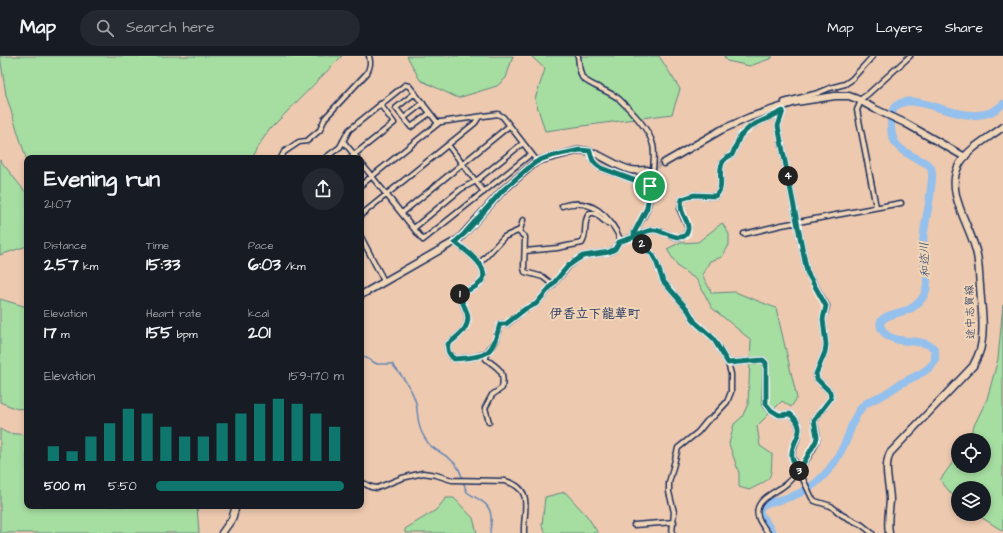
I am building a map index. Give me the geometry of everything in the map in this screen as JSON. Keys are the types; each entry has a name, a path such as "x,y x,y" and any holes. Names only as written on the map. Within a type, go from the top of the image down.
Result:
{"street":[{"path":"282,155 284,152 299,142 307,141 320,130 325,118 367,73 371,61 369,56"},
{"path":"578,56 583,79 619,98 640,122 653,144 654,151 647,208 634,233 634,237"},
{"path":"455,242 480,263 483,268 483,275 481,281 476,287 460,294 460,298 467,311 468,320 466,328 460,335 448,344 447,348 449,355 454,359 474,357 486,353 495,342 500,324 506,324 525,309 536,304 568,266 583,256 609,252 615,249 621,241 654,230 675,237 684,236 688,228 680,210 682,199 694,195 715,196 718,194 720,189 722,161 725,157 732,155 740,136 751,126 783,106 830,88 845,84 873,56"},
{"path":"876,207 857,110 859,100 868,94 910,56"},
{"path":"329,155 340,147 349,130 405,85 409,86 437,122 440,122"},
{"path":"415,93 396,108 411,127 430,112"},
{"path":"664,163 721,130 750,117 796,102 835,96 848,96 859,100 874,109 905,123 965,157"},
{"path":"404,118 423,103"},
{"path":"357,155 394,122 380,104"},
{"path":"768,533 759,520 757,513 758,507 766,498 786,484 799,471 816,441 817,437 814,420 831,398 830,392 817,379 816,374 825,352 826,345 823,319 826,306 807,272 778,126 783,106"},
{"path":"364,183 440,122 498,114 503,117 537,161"},
{"path":"364,213 475,123 479,117"},
{"path":"402,213 509,126"},
{"name":"途中志賀線","path":"889,533 888,516 890,494 887,466 890,453 972,366 978,356 981,346 983,331 977,255 956,195 954,185 959,165 965,157 1003,127"},
{"path":"343,141 355,155"},
{"path":"414,228 461,188 476,181 523,143"},
{"path":"448,145 484,192"},
{"path":"364,293 455,242 502,191 537,161 580,150 590,151 630,170 647,170"},
{"path":"590,151 594,164 650,186"},
{"path":"364,167 424,240 531,154"},
{"path":"562,206 570,203 586,204 595,207 611,223 621,241"},
{"path":"744,234 797,222 901,203"},
{"path":"524,251 557,248 582,243 584,239 586,220 590,213 595,213 608,224 611,223"},
{"path":"480,263 504,238 520,230 523,220"},
{"path":"518,231 525,237 525,272 544,277 553,285"},
{"path":"634,237 652,254 663,281 688,310 695,322 713,338 728,363 731,374 731,392 726,402 698,432 678,448 669,483 669,492 674,512 672,533"},
{"path":"364,243 384,281"},
{"path":"486,353 486,359 499,369 503,378 502,388 492,395 485,408 488,422"},
{"path":"728,363 763,360 766,363 766,404 771,410 779,415 790,414 795,418 798,425 798,437 792,450 792,456 812,498 815,501 831,506 842,515 862,525 872,533"},
{"path":"364,484 370,487 377,488 402,478 424,473 452,480 511,483 519,487 526,500 524,533"},
{"path":"222,533 232,519 235,509"},
{"path":"634,525 674,522"}],"green space":[{"path":"0,56 342,56 270,129 256,149 254,155 25,155 6,95"},
{"path":"407,56 513,56 506,78 497,86 458,98 420,80"},
{"path":"531,56 659,56 680,89 672,114 545,131 535,99 545,69"},
{"path":"724,56 772,56 772,58 750,66 727,61"},
{"path":"0,160 24,190 24,247 0,255"},
{"path":"722,223 729,234 729,245 722,257 710,261 702,275 712,293 735,292 776,308 797,398 791,407 782,401 757,426 760,446 772,454 771,474 763,483 749,490 739,487 739,473 729,444 734,424 742,417 748,404 751,340 712,308 697,280 678,267 667,249 679,243 698,242"},
{"path":"0,299 24,306 24,408 17,409 0,402"},
{"path":"1003,305 1003,531 987,521 991,521 991,481 951,481 951,493 940,480 951,465 951,473 991,473 991,433 970,433 987,399 998,359"},
{"path":"0,429 7,433 24,435 24,509 197,509 199,533 0,533"},
{"path":"565,492 587,516 598,533 546,533 542,526 545,497"},
{"path":"446,498 454,498 473,518 477,533 405,533 405,529 436,510"}],"waterway":[{"name":"和迩川","path":"773,533 759,512 761,507 764,504 800,493 817,482 837,459 855,418 863,406 900,384 924,372 935,361 935,350 931,346 924,343 894,339 888,336 880,326 881,321 884,318 910,309 917,304 926,292 927,286 923,255 923,241 932,170 928,164 904,151 895,143 891,131 891,118 894,109 896,106 906,102 918,102 961,114 976,115 990,112 1003,104"},
{"path":"364,357 377,364 392,364 402,377 414,397 419,426 426,440 433,448 454,462 460,471 467,492 482,501 488,507 491,518 490,533"}],"tunnel":[{"path":"647,170 664,163"}],"district":[{"name":"伊香立下龍華町","path":"595,314"}],"route":[{"path":"650,186 601,168 594,164 590,151 585,150 537,161 532,165 502,191 455,242 480,263 483,268 483,275 481,281 476,287 460,294 460,298 467,311 468,320 466,328 460,335 448,344 447,348 449,355 454,359 474,357 486,353 495,342 500,324 506,324 525,309 536,304 568,266 583,256 609,252 615,249 619,242 634,237 652,254 663,281 688,310 695,322 713,338 728,363 758,360 763,360 766,363 766,404 771,410 779,415 790,414 795,418 798,425 798,437 792,450 792,456 799,471 816,441 817,437 814,420 831,398 830,392 817,379 816,374 817,368 825,352 826,345 823,319 826,306 807,272 778,126 783,111 751,126 740,136 732,155 725,157 722,161 720,189 718,194 715,196 694,195 682,199 680,210 688,225 688,230 684,236 675,237 654,230 647,231 634,237 634,233 647,208 650,186"}]}
